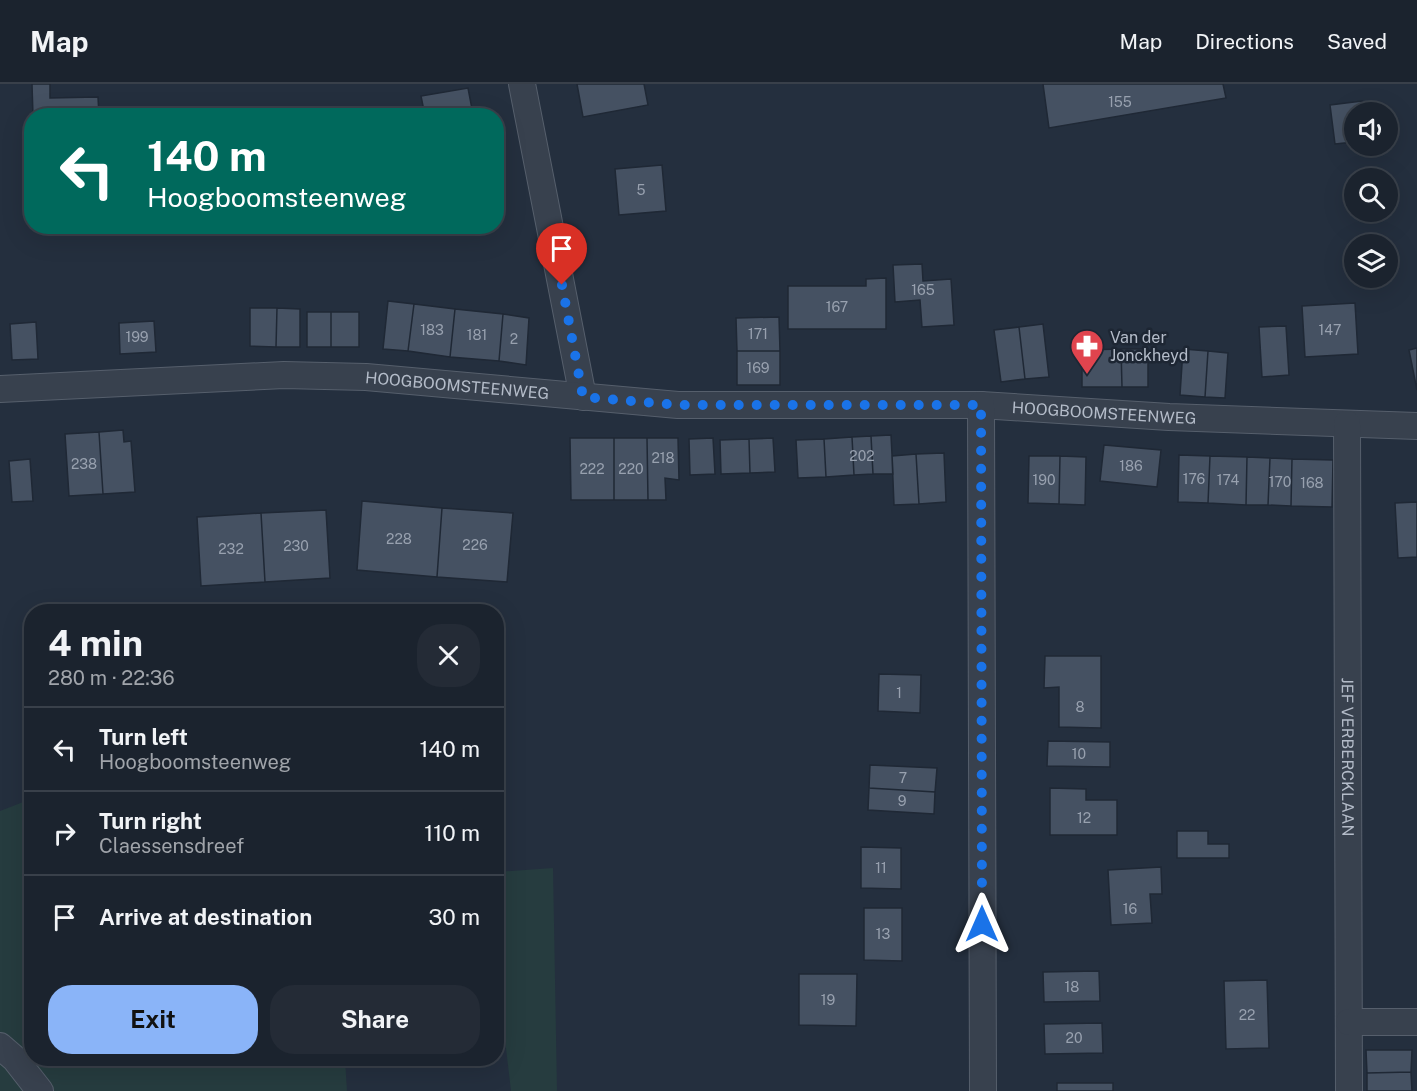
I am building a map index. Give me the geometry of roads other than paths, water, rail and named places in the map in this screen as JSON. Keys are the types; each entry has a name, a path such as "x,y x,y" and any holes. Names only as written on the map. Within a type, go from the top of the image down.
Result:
{"street":[{"path":"522,84 583,397"},
{"name":"HOOGBOOMSTEENWEG","path":"0,389 284,375 426,380 678,405 981,405 1169,417 1417,426"},
{"path":"981,405 983,1091"},
{"name":"JEF VERBERCKLAAN","path":"1347,424 1349,1091"},
{"path":"1349,1022 1417,1022"},
{"path":"0,1046 15,1059 40,1091"}],"place":[{"name":"Van der Jonckheyd","path":"1087,375"}]}
